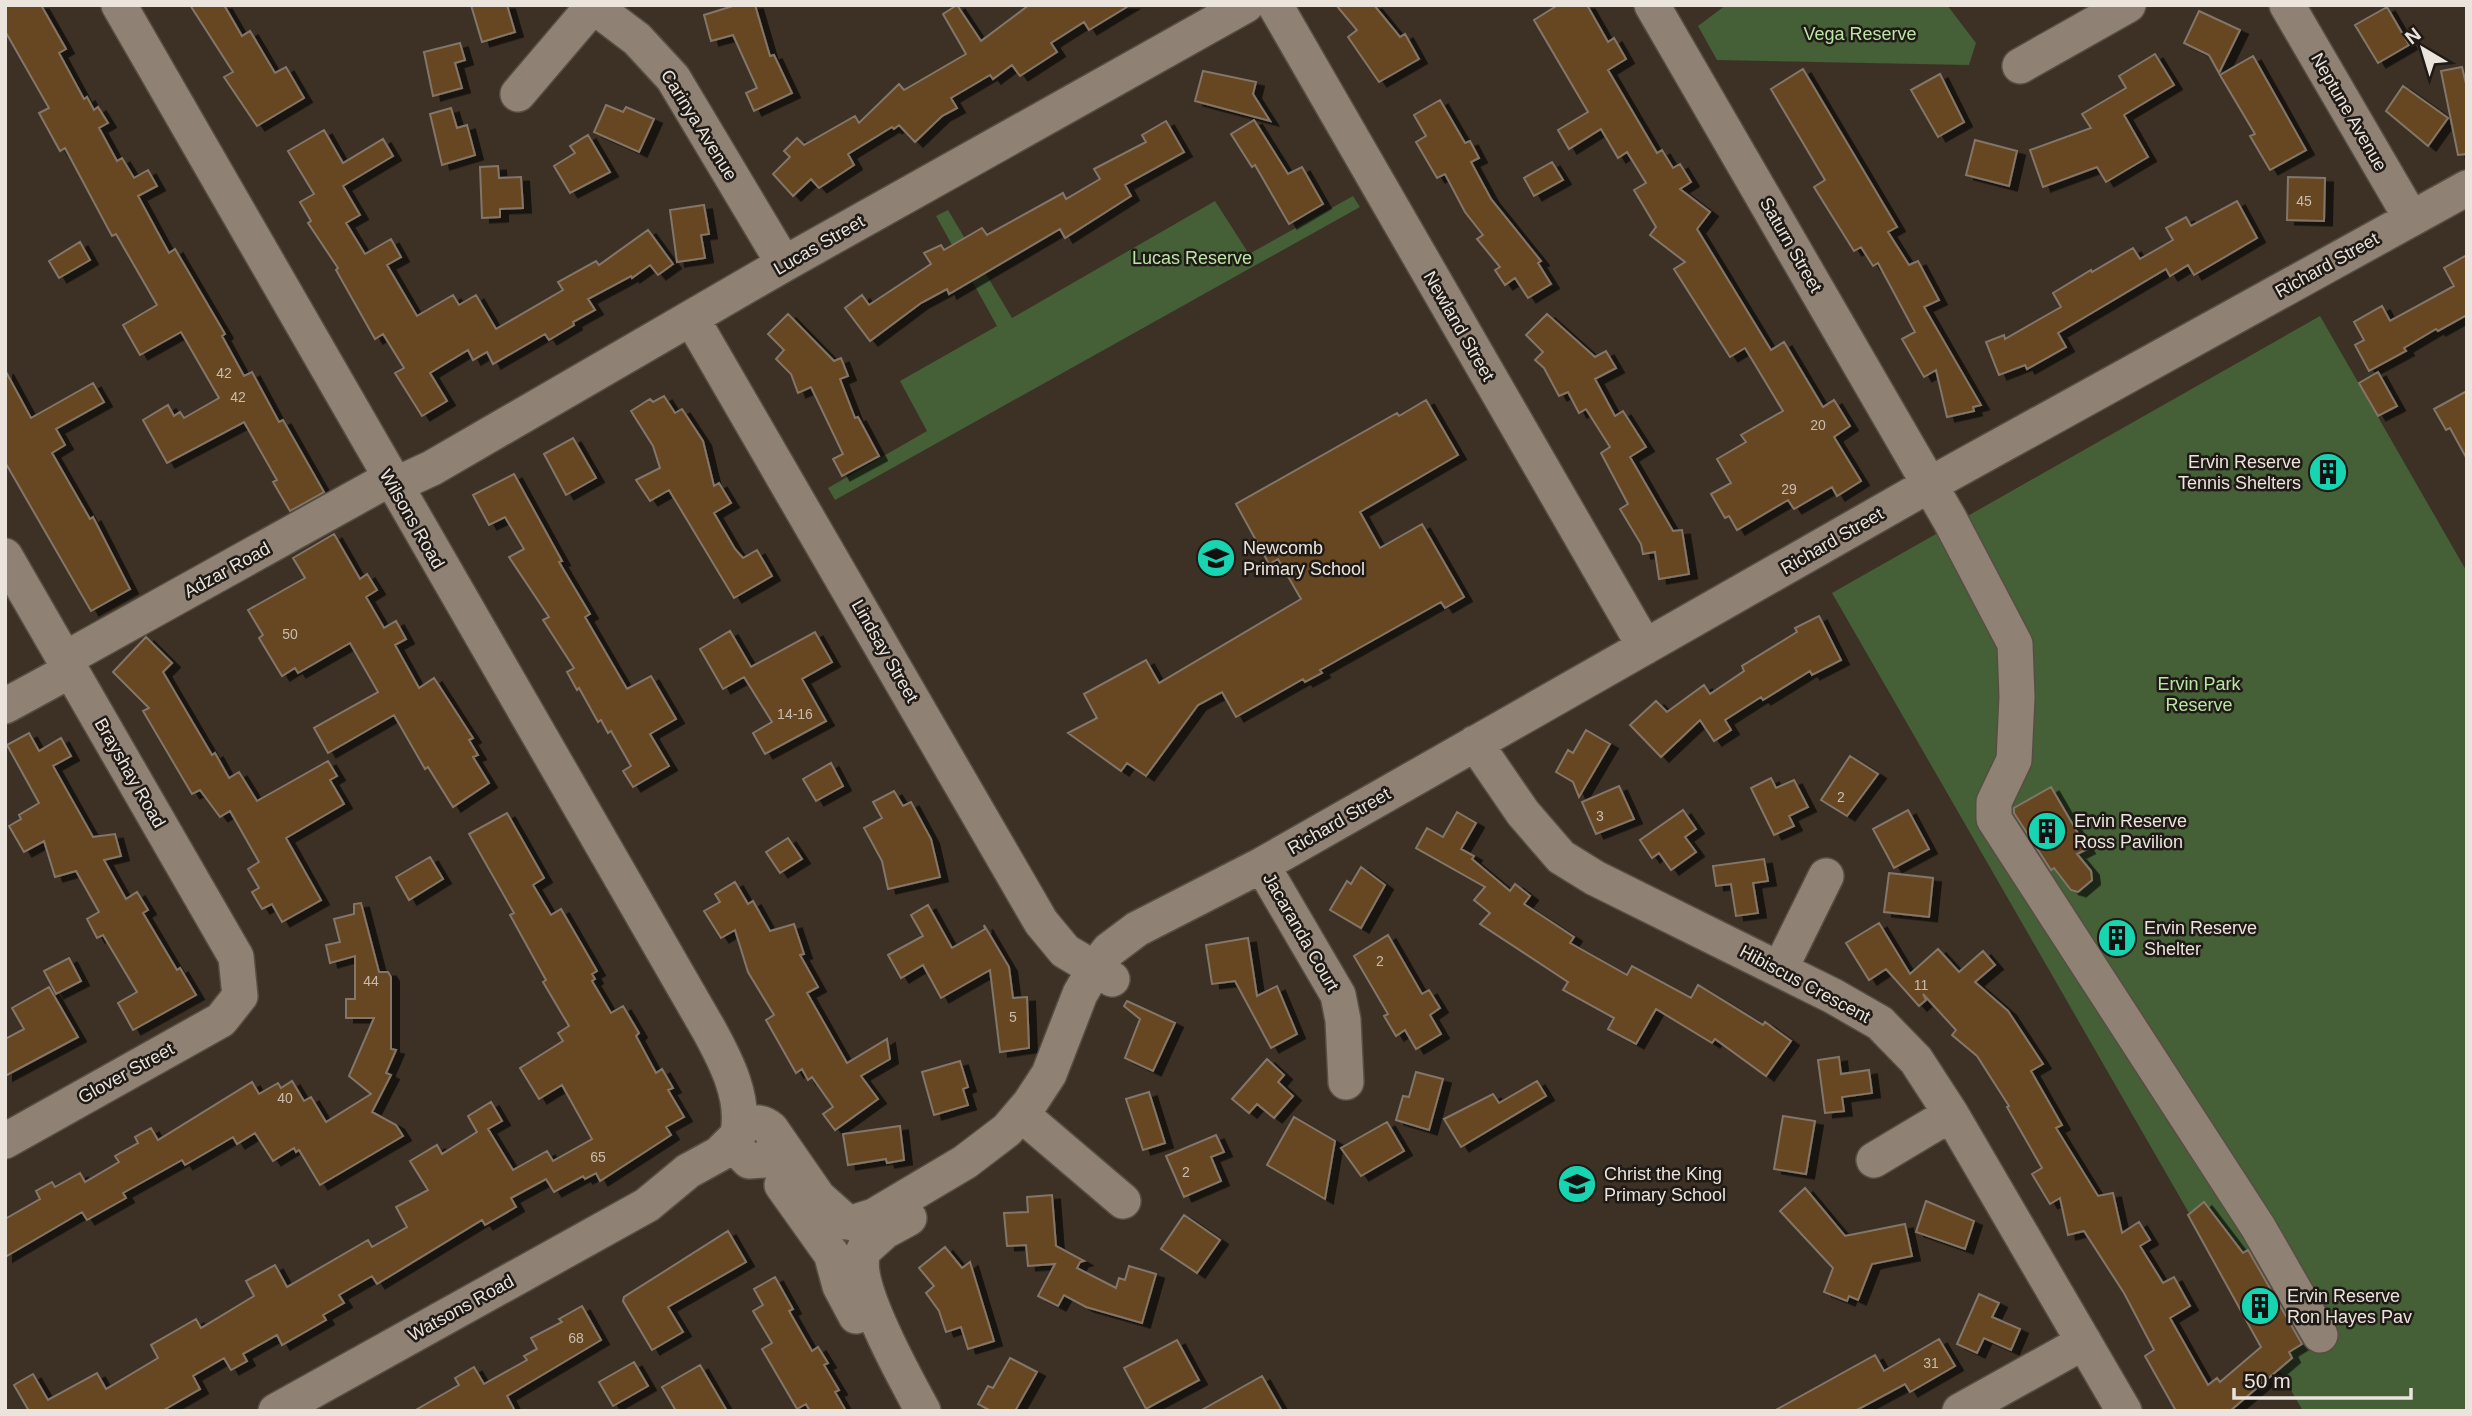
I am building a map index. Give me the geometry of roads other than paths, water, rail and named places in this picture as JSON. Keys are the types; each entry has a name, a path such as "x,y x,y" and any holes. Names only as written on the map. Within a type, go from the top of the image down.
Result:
{"street":[{"name":"Wilsons Road","path":"119,5 391,483 709,1030 753,1082 753,1143 818,1197 847,1242"},
{"name":"Lucas Street","path":"391,483 432,468 784,264 1246,5"},
{"name":"Newland Street","path":"1275,5 1645,647"},
{"name":"Saturn Street","path":"1651,5 1929,485 2015,644 2017,697 2014,760 1994,802 1994,819 2258,1227 2320,1335"},
{"path":"2020,66 2128,5"},
{"name":"Neptune Avenue","path":"2287,5 2411,218"},
{"name":"Carinya Avenue","path":"592,6 637,38 673,78 784,264"},
{"path":"517,94 592,6"},
{"name":"Richard Street","path":"847,1242 874,1216 1028,1121 1063,1088 1080,994 1103,974 1109,950 1128,935 1262,865 1929,485 2467,188"},
{"name":"Lindsay Street","path":"692,319 1041,922 1061,947 1103,974"},
{"name":"Adzar Road","path":"5,706 68,665 391,483"},
{"name":"Brayshay Road","path":"5,556 236,957 240,996"},
{"name":"Hibiscus Crescent","path":"1475,743 1523,813 1561,857 1595,878 1880,1023 1916,1060 1951,1114 2124,1411"},
{"name":"Jacaranda Court","path":"1262,865 1338,995 1343,1020 1346,1083"},
{"path":"1780,970 1826,876"},
{"name":"Glover Street","path":"5,1141 221,1020 240,996"},
{"path":"1874,1160 1951,1114"},
{"path":"1028,1121 1123,1201"},
{"name":"Watsons Road","path":"275,1411 647,1205 688,1171 722,1152 753,1143"},
{"path":"847,1242 860,1265 865,1290 922,1410"},
{"path":"1960,1411 2084,1342"}],"place":[{"name":"Ervin Reserve Tennis Shelters","path":"2328,472"},
{"name":"Newcomb Primary School","path":"1216,558"},
{"name":"Ervin Reserve Ross Pavilion","path":"2047,831"},
{"name":"Ervin Reserve Shelter","path":"2117,938"},
{"name":"Christ the King Primary School","path":"1577,1184"},
{"name":"Ervin Reserve Ron Hayes Pav","path":"2260,1306"}],"park label":[{"name":"Vega Reserve","path":"1860,34"},
{"name":"Lucas Reserve","path":"1192,258"},
{"name":"Ervin Park Reserve","path":"2199,694"}]}
